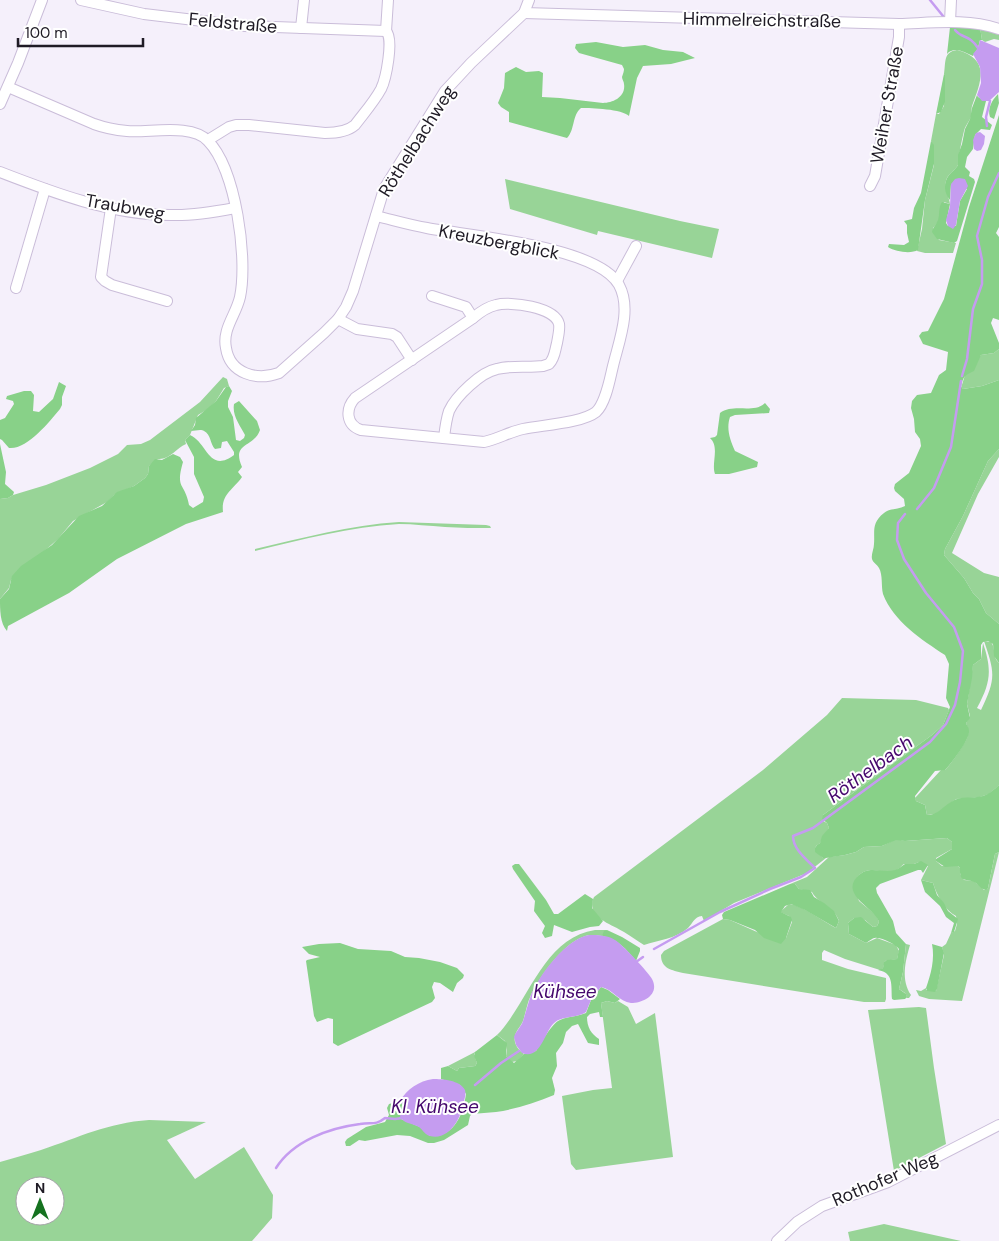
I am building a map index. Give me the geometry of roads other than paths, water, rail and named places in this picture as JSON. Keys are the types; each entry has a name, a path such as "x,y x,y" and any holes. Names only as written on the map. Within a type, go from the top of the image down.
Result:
{"street":[{"path":"0,104 42,0"},
{"name":"Feldstraße","path":"82,0 144,14 245,26 386,31"},
{"path":"301,28 304,0"},
{"path":"208,140 229,127 236,125 325,133 350,129 355,125 382,86 390,42 389,34 386,31 388,0"},
{"name":"Röthelbachweg","path":"235,208 243,256 243,277 240,298 226,333 225,341 229,358 234,366 248,375 264,377 279,373 338,319 353,291 384,189 445,92 471,62 524,13 529,0"},
{"path":"950,22 951,0"},
{"name":"Himmelreichstraße","path":"524,13 899,24 950,22 978,24 999,29"},
{"name":"Weiher Straße","path":"870,186 875,176 899,37 899,24"},
{"path":"8,87 106,128 142,132 190,132 208,140 225,169 235,208"},
{"name":"Traubweg","path":"0,172 45,189 111,208 169,216 191,215 235,208"},
{"path":"16,288 45,189"},
{"path":"111,208 101,277 104,282 167,301"},
{"name":"Kreuzbergblick","path":"376,216 426,228 530,244 586,261 610,274 617,281"},
{"path":"444,438 446,423 452,406 485,373 498,368 543,366 549,364 554,355 559,324 554,315 521,305 503,304 490,307 355,398 348,409 349,419 355,428 361,430 474,442 489,441 522,429 580,418 596,412 606,393 624,321 624,298 617,281 636,246"},
{"path":"432,296 466,307 473,318"},
{"path":"338,319 357,329 392,334 397,338 412,360"},
{"name":"Rothofer Weg","path":"777,1241 797,1222 822,1206 888,1182 999,1125"}],"water":[{"path":"980,40 999,48 999,92 989,101 982,101 977,95 981,83 980,67 973,54 978,48"},
{"path":"980,132 985,136 984,144 981,150 977,151 974,149 973,140 976,133"},
{"path":"955,179 965,179 968,186 960,201 956,225 953,229 948,226 946,220 950,206 951,184"},
{"name":"Kühsee","path":"589,935 609,937 623,947 652,979 654,989 652,993 641,1001 631,1003 601,987 591,1000 586,1012 578,1016 556,1021 537,1050 528,1054 522,1053 516,1045 514,1037 522,1023 535,987 547,968 563,950 580,938"},
{"name":"Kl. Kühsee","path":"433,1079 455,1082 465,1090 463,1107 458,1120 449,1131 437,1137 425,1134 419,1127 403,1121 400,1116 403,1105 400,1101 406,1093 418,1084"}],"waterway":[{"path":"930,0 943,16"},
{"path":"955,30 972,41 978,48"},
{"name":"Röthelbach","path":"987,126 986,117 990,101"},
{"name":"Röthelbach","path":"962,376 967,359 973,309 982,284 982,260 977,236 988,197 999,173"},
{"name":"Röthelbach","path":"917,509 934,488 951,447 961,381"},
{"name":"Röthelbach","path":"654,949 720,912 801,877 815,868 795,845 793,836 813,828 930,742 946,724 955,705 960,682 963,651 954,627 926,593 904,559 897,540 898,523 905,514"},
{"name":"Röthelbach","path":"636,962 643,957"},
{"name":"Röthelbach","path":"475,1085 501,1063 519,1051"},
{"name":"Röthelbach","path":"276,1168 292,1150 313,1137 348,1126 376,1123 385,1118 402,1118"}]}
